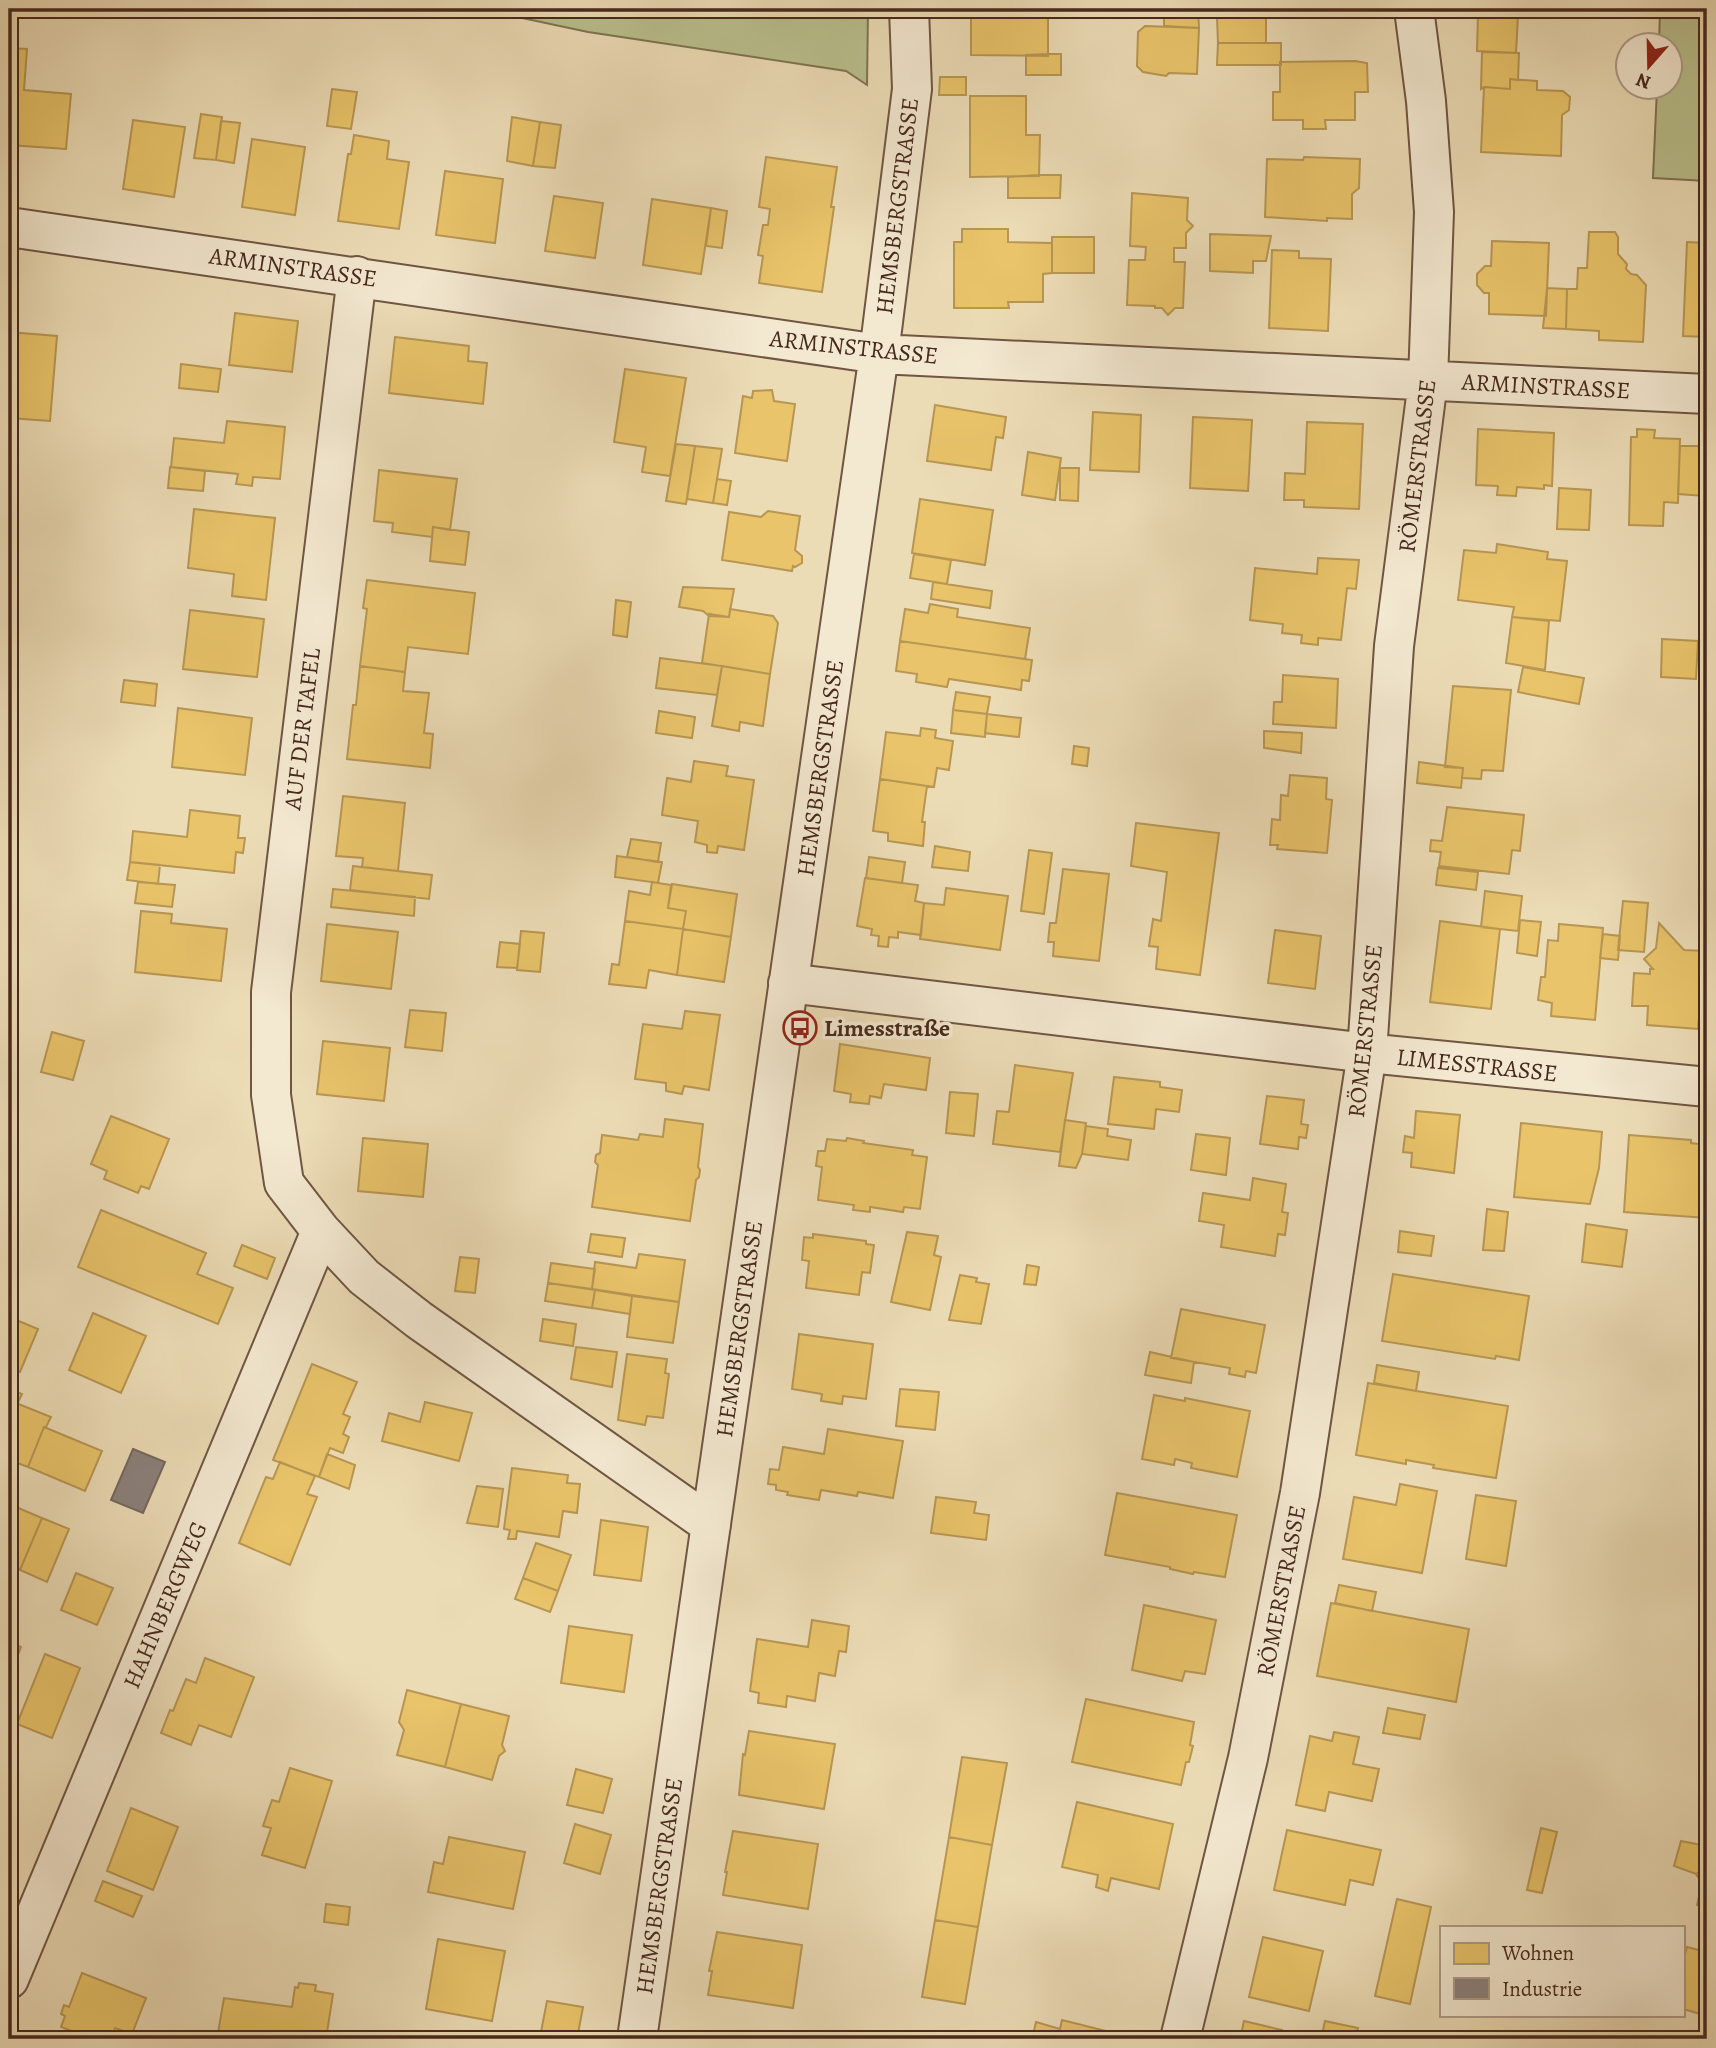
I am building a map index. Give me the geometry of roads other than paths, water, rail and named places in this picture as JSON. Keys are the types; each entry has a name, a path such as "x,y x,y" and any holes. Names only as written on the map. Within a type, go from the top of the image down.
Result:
{"street":[{"name":"HEMSBERGSTRASSE","path":"637,2039 879,354 912,89 909,9"},
{"name":"RÖMERSTRASSE","path":"1180,2039 1248,1758 1300,1493 1367,1053 1394,646 1429,381 1434,212 1426,102 1414,9"},
{"name":"ARMINSTRASSE","path":"9,227 879,354 1707,394"},
{"name":"AUF DER TAFEL","path":"321,1231 284,1183 271,1094 271,992 357,276"},
{"name":"LIMESSTRASSE","path":"788,983 1367,1053 1707,1087"},
{"path":"321,1231 364,1277 419,1320 711,1525"},
{"name":"HAHNBERGWEG","path":"9,1979 321,1231"}],"place":[{"name":"Limesstraße","path":"800,1028"}]}
